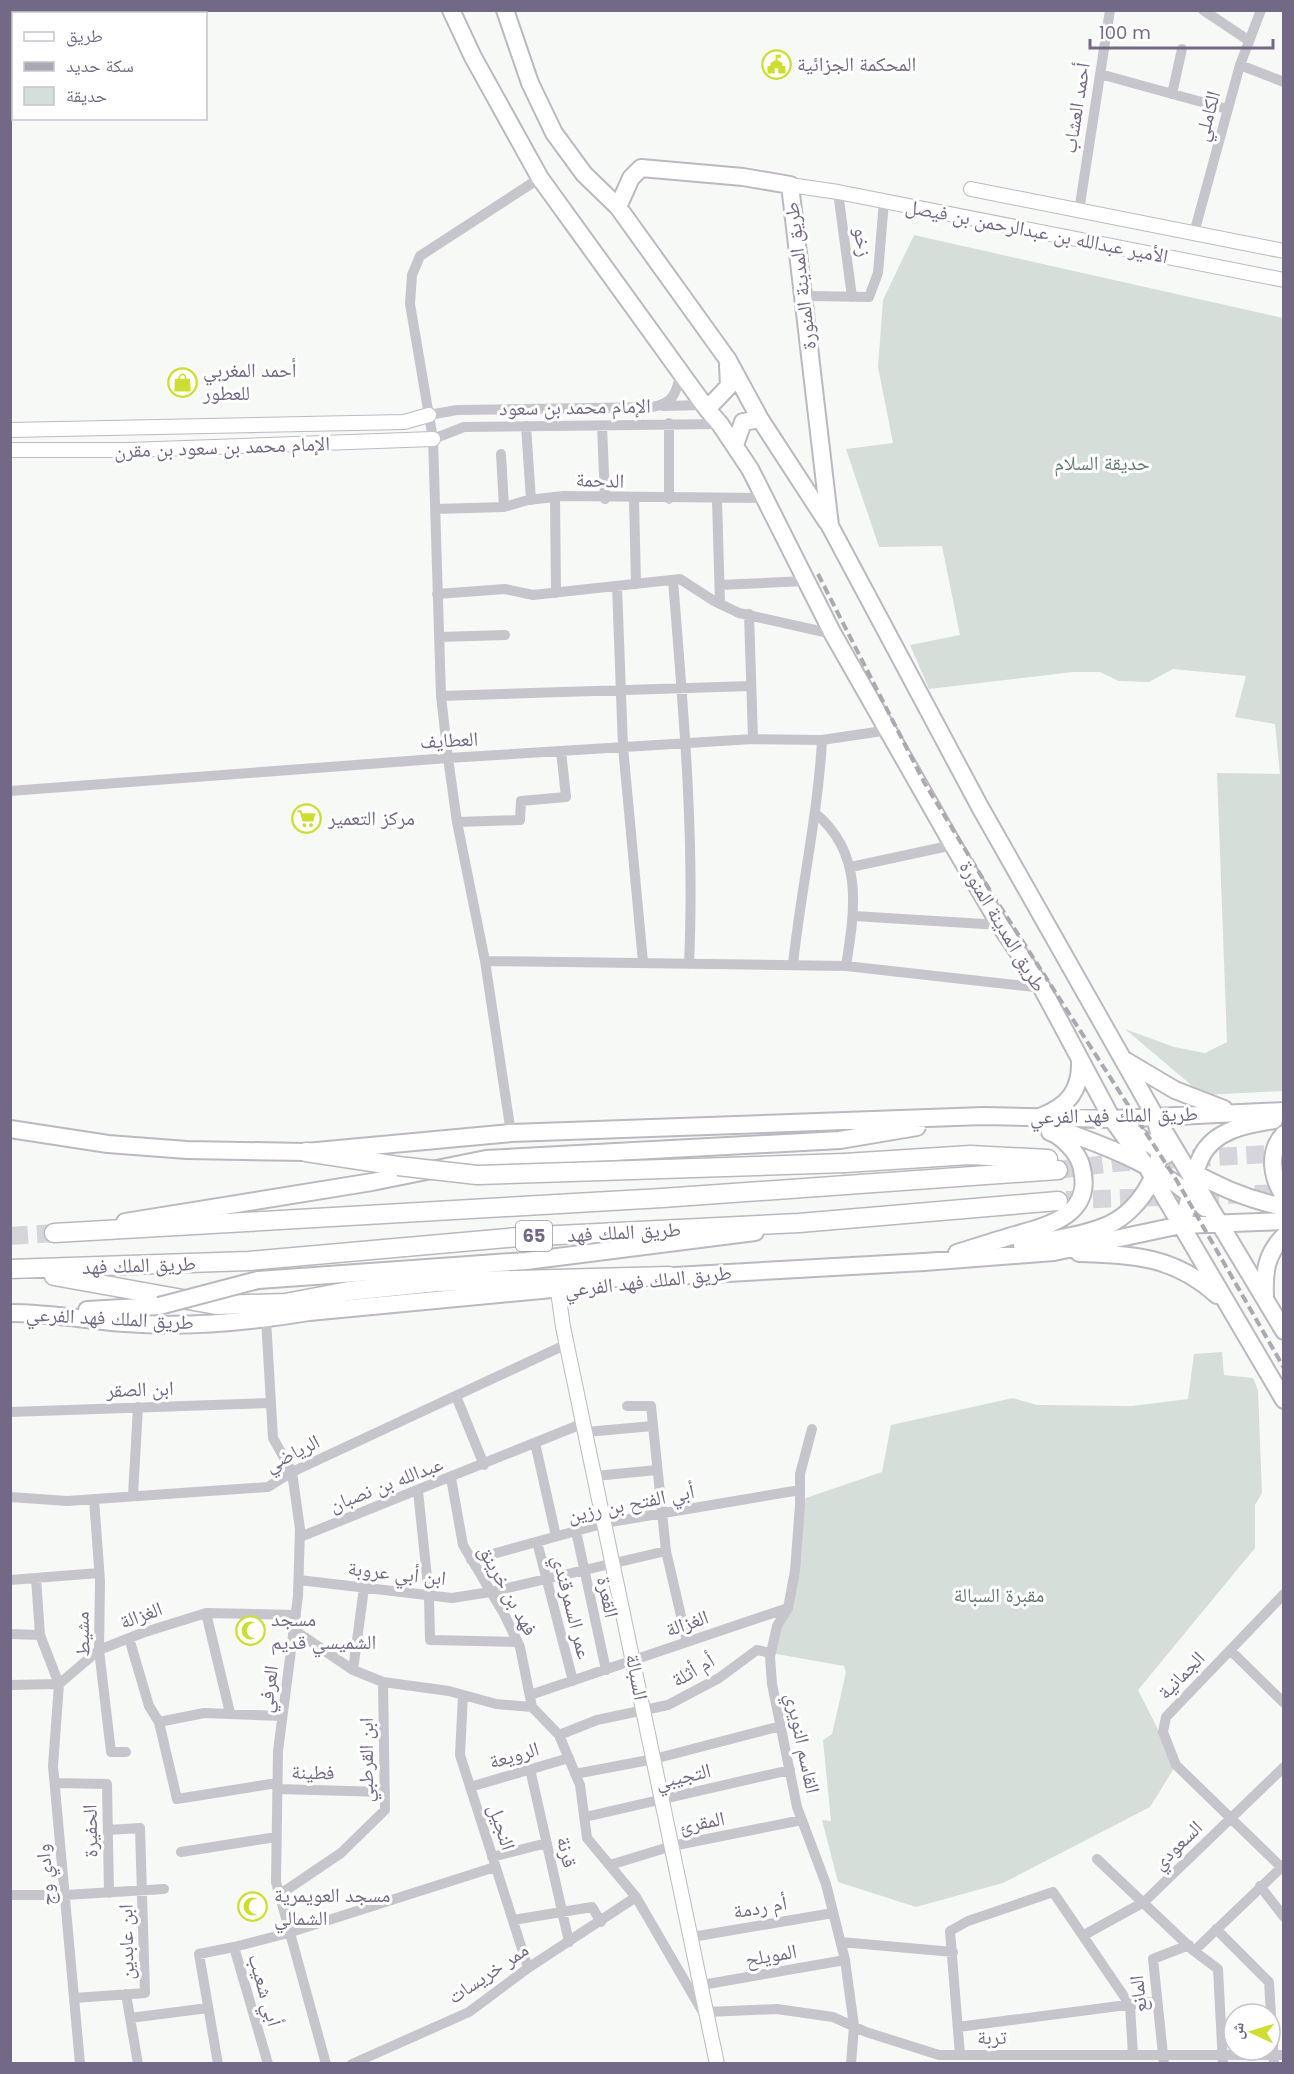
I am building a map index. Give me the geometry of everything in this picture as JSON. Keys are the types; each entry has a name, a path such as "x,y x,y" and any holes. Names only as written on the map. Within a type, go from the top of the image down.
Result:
{"highway":[{"name":"طريق الملك فهد","path":"54,1233 662,1198 1053,1164 970,1155 845,1163 477,1175 306,1152"},
{"name":"طريق الملك فهد","path":"10,1269 249,1262 518,1237 799,1223 1058,1201"},
{"path":"10,1274 52,1275 216,1305 285,1303 349,1291 436,1282 669,1276"}],"main road":[{"name":"طريق المدينة المنورة","path":"451,10 473,57 540,178 705,407 720,424 750,469 833,634 890,730 953,845 1000,925 1042,988 1112,1119 1152,1172 1284,1400"},
{"name":"طريق المدينة المنورة","path":"505,10 530,83 554,133 584,174 618,207 728,360 760,419 830,526 980,807 1121,1058 1193,1179"},
{"name":"طريق المدينة المنورة","path":"618,207 631,177 641,168 743,177 790,185 830,526"},
{"name":"الأمير عبدالله بن عبدالرحمن بن فيصل","path":"790,185 838,192 1284,280"},
{"name":"الأمير عبدالله بن عبدالرحمن بن فيصل","path":"971,189 1284,251"},
{"path":"705,407 729,386 728,360"},
{"name":"الإمام محمد بن سعود بن مقرن","path":"10,430 404,422 429,415"},
{"path":"735,445 743,422 760,419"},
{"name":"الإمام محمد بن سعود بن مقرن","path":"10,450 129,450 433,439"},
{"path":"1121,1058 1175,1090 1236,1113"},
{"path":"1038,1117 1059,1109 1075,1093 1080,1060"},
{"name":"طريق الملك فهد الفرعي","path":"10,1130 108,1144 187,1150 306,1152 511,1133 983,1116 1112,1119 1284,1111"},
{"path":"924,1262 1058,1222 1073,1211 1081,1197 1084,1179 1081,1162 1071,1148 1055,1134 983,1116"},
{"path":"54,1233 372,1182 486,1159 840,1140 983,1116 1031,1120 1097,1142 1152,1172 1193,1179 1284,1208"},
{"path":"924,1262 1060,1238 1108,1225 1138,1201 1152,1172 1160,1151 1160,1132 1155,1116"},
{"path":"1181,1225 1201,1156 1218,1138 1234,1128 1284,1118"},
{"path":"1112,1119 1160,1151 1193,1179 1283,1329"},
{"path":"1284,1134 1278,1140 1272,1166 1276,1185 1284,1196"},
{"name":"طريق الملك فهد الفرعي","path":"10,1313 42,1313 126,1323 176,1324 266,1319 309,1312 558,1291 669,1276 924,1262 1054,1252 1181,1225 1284,1221"},
{"path":"42,1313 159,1306 258,1280 526,1261 750,1233 799,1223"},
{"path":"1266,1300 1266,1264 1270,1253 1284,1236"},
{"path":"1054,1252 1125,1255 1162,1262 1185,1270 1229,1306"},
{"name":"السبالة","path":"558,1291 567,1344 717,2064"}],"street":[{"name":"أحمد العشاب","path":"1079,211 1110,10"},
{"path":"1203,10 1248,40"},
{"name":"الكاملي","path":"1194,233 1239,65 1261,10"},
{"path":"1172,94 1182,49"},
{"path":"1239,65 1284,82"},
{"path":"1100,74 1227,109"},
{"path":"511,1133 484,961 457,822 448,758 441,696 433,439 410,304 412,275 420,256 540,178"},
{"name":"زخو","path":"838,192 852,297"},
{"path":"811,296 869,297 878,273 884,201"},
{"name":"الإمام محمد بن سعود","path":"663,406 674,397 681,374"},
{"name":"الإمام محمد بن سعود","path":"429,415 457,410 705,407"},
{"path":"669,423 669,499"},
{"name":"الإمام محمد بن سعود","path":"433,439 464,427 720,424"},
{"path":"526,426 531,500"},
{"path":"602,426 605,499"},
{"path":"501,454 504,507"},
{"path":"555,497 556,592"},
{"name":"الدحمة","path":"436,509 504,507 555,497 763,498"},
{"path":"634,499 636,584"},
{"path":"717,499 720,604"},
{"path":"437,594 505,589 533,595 680,579 720,604 749,614 833,634"},
{"path":"673,580 686,743 692,895 689,964"},
{"path":"720,585 806,581"},
{"path":"618,586 623,747 643,962"},
{"path":"749,614 753,739"},
{"path":"439,637 505,635"},
{"path":"441,696 751,687"},
{"name":"العطايف","path":"10,791 448,758 686,743 753,739 822,740 890,730"},
{"path":"793,964 800,902 819,792 822,740"},
{"path":"457,822 520,820 522,801 566,797 561,751"},
{"path":"815,813 831,826 851,867 854,916 846,966"},
{"path":"851,867 953,845"},
{"path":"854,916 1000,925"},
{"path":"484,961 846,966 1042,988"},
{"name":"العرفي","path":"266,1319 273,1438 292,1472 300,1537 296,1615 282,1716 277,1786 276,1882 288,1933 326,2064"},
{"name":"الرياضي","path":"10,1497 67,1501 268,1487 292,1472 567,1344"},
{"path":"456,1396 484,1465"},
{"name":"ابن الصقر","path":"10,1412 271,1403"},
{"path":"627,1406 651,1406 666,1551 687,1642"},
{"path":"133,1495 138,1407"},
{"name":"عبدالله بن نصبان","path":"300,1537 535,1443 585,1427 653,1426"},
{"name":"القاسم النويري","path":"812,1429 800,1474 795,1571 788,1608 777,1626 771,1653 772,1684 802,1820 826,1884 845,1960 854,2026 852,2064"},
{"path":"535,1443 556,1536"},
{"path":"595,1476 657,1470"},
{"name":"فهد بن خرينق","path":"451,1478 463,1545 517,1642 531,1701"},
{"name":"أبي الفتح بن رزين","path":"471,1560 605,1523 800,1490"},
{"path":"418,1491 429,1596 430,1640 517,1642"},
{"name":"مشيط","path":"94,1499 99,1573 99,1650 111,1752 126,1752"},
{"name":"القعرة","path":"576,1531 606,1670"},
{"name":"عمر السمرقندي","path":"537,1542 573,1681"},
{"name":"ابن أبي عروبة","path":"299,1580 452,1598 490,1592 666,1551"},
{"path":"10,1580 99,1573"},
{"path":"10,1685 59,1684 40,1635 36,1578"},
{"path":"353,1670 364,1588"},
{"name":"الجمانية","path":"1282,1866 1176,1765 1162,1732 1166,1717 1284,1594"},
{"name":"الغزالة","path":"294,1630 353,1670 383,1682 463,1695 496,1704 531,1701 573,1681 788,1608"},
{"path":"206,1612 230,1713"},
{"name":"الغزالة","path":"59,1684 99,1650 206,1612 296,1615"},
{"path":"10,1634 40,1635"},
{"path":"129,1638 149,1706 159,1722 204,1713 282,1716"},
{"name":"أم أثلة","path":"559,1735 597,1719 644,1712 685,1697 719,1678 757,1650 771,1653"},
{"path":"1230,1650 1284,1703"},
{"name":"ابن القرطبي","path":"279,1894 341,1853 385,1810 383,1682"},
{"name":"وادي وج","path":"59,1684 53,1766 80,2064"},
{"name":"النجيل","path":"463,1695 460,1755 528,1968"},
{"path":"531,1701 559,1735 575,1774 585,1817 587,1839 636,1897 709,2018"},
{"name":"فطينة","path":"159,1722 177,1799 277,1786 385,1792"},
{"path":"575,1774 654,1759 781,1726"},
{"name":"الرويعة","path":"470,1787 568,1758"},
{"name":"السعودي","path":"1084,1935 1144,1902 1284,1767"},
{"name":"قرنة","path":"530,1769 569,1942"},
{"name":"التجيبي","path":"585,1817 790,1770"},
{"name":"الحفيرة","path":"55,1783 107,1784 109,1893"},
{"name":"المقرئ","path":"610,1865 672,1846 802,1820"},
{"path":"108,1830 140,1828 143,1890"},
{"path":"181,1852 276,1837"},
{"name":"أبي شعيب","path":"268,2064 234,1947 288,1933 547,1843"},
{"path":"1097,1858 1191,1948 1218,1969 1222,2041"},
{"name":"المانع","path":"1163,2059 1153,1959 1191,1948 1216,1929 1282,1866"},
{"path":"1260,1886 1284,1917"},
{"path":"10,1895 65,1895 165,1889"},
{"name":"ابن عابدين","path":"74,1998 145,1993 143,1890"},
{"path":"960,2055 950,1931 968,1922 1053,1892 1130,2005 1133,2055"},
{"name":"ممر خريسات","path":"351,2064 470,2012 528,1968 636,1897"},
{"path":"513,1920 592,1907 601,1922"},
{"name":"أم ردمة","path":"692,1937 833,1913"},
{"path":"1216,1929 1269,1982 1271,2002"},
{"path":"841,1942 953,1953"},
{"path":"218,2064 199,1954 234,1947"},
{"name":"المويلح","path":"702,1985 845,1960"},
{"path":"126,1994 138,2064"},
{"path":"958,2027 1157,2001"},
{"path":"130,2018 208,2008"},
{"name":"تربة","path":"709,2018 777,2009 833,2017 943,2059 960,2055 1016,2059 1096,2059 1133,2055 1163,2059 1222,2059"}],"green space":[{"name":"حديقة السلام","path":"914,235 1283,318 1283,1091 1203,1095 1125,1029 1174,1047 1205,1053 1227,1042 1217,773 1280,774 1275,724 1235,717 1246,676 1173,669 1149,682 1119,681 1100,672 1073,672 929,689 910,645 960,635 942,546 879,547 846,449 893,443 878,367 883,300"},
{"name":"مقبرة السبالة","path":"1222,1352 1224,1375 1253,1378 1258,1390 1262,1493 1255,1505 1255,1548 1138,1690 1176,1765 1150,1807 1003,1883 916,1907 838,1882 822,1820 831,1821 823,1740 832,1734 846,1672 844,1666 771,1653 788,1608 800,1500 882,1472 891,1425 1013,1398 1037,1405 1132,1406 1188,1399 1194,1354"}],"tunnel":[{"path":"1058,1170 1114,1163 1284,1153"},
{"path":"1066,1200 1284,1193"},
{"path":"10,1236 54,1233"}],"railway":[{"path":"818,574 924,782 994,897 1177,1181 1284,1368"}],"place":[{"name":"المحكمة الجزائية","path":"776,64"},
{"name":"أحمد المغربي للعطور","path":"182,382"},
{"name":"مركز التعمير","path":"307,818"},
{"name":"مسجد الشميسي قديم","path":"250,1631"},
{"name":"مسجد العويمرية الشمالي","path":"253,1907"}]}
